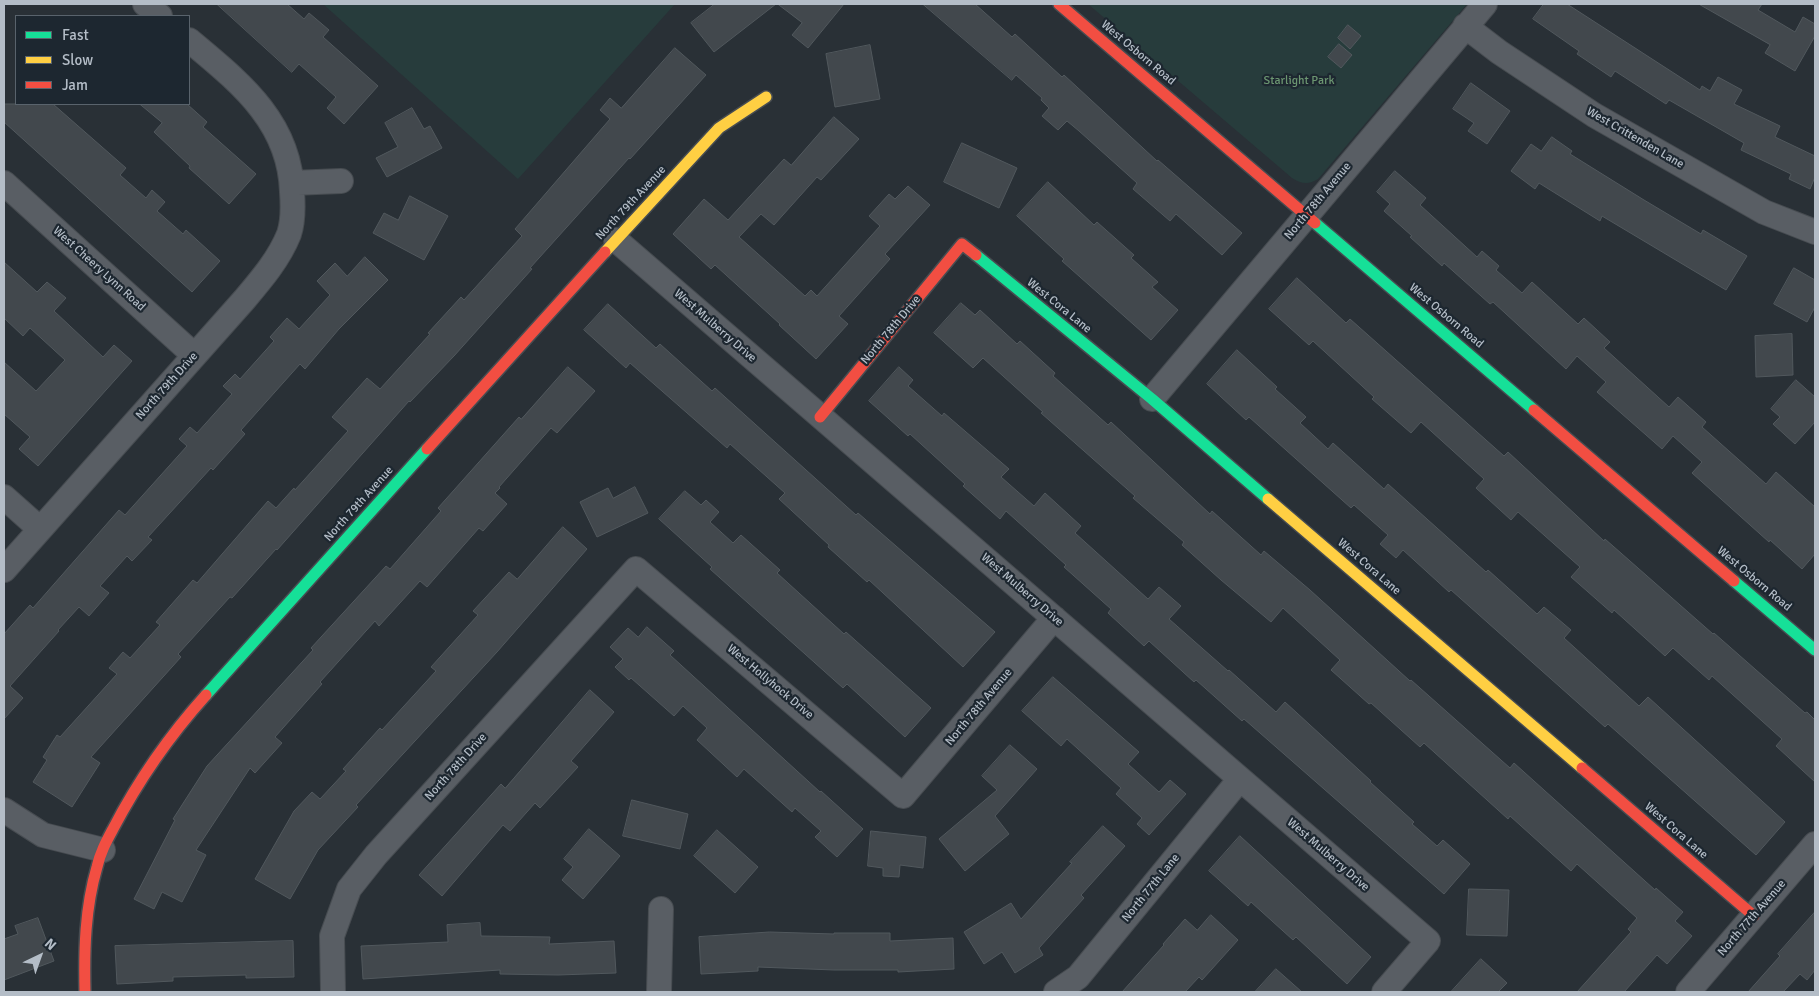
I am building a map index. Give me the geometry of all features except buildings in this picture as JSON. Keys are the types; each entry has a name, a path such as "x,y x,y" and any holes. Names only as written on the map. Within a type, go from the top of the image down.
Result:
{"street":[{"path":"145,4 159,15"},
{"name":"West Osborn Road","path":"1059,4 1815,650"},
{"name":"North 78th Avenue","path":"1152,399 1485,4"},
{"name":"West Crittenden Lane","path":"1465,26 1499,52 1594,115 1764,212 1815,232"},
{"name":"North 79th Drive","path":"4,570 244,300 273,264 289,233 293,202 292,183 286,154 276,129 254,100 231,76 190,41"},
{"name":"North 79th Avenue","path":"85,992 84,934 102,850 130,797 159,752 202,698 718,128 766,97"},
{"path":"292,183 341,181"},
{"name":"West Cheery Lynn Road","path":"4,183 194,355"},
{"name":"West Mulberry Drive","path":"616,240 1428,941 1384,992"},
{"name":"West Cora Lane","path":"962,244 1152,399 1754,916"},
{"name":"North 78th Drive","path":"820,416 962,244"},
{"path":"4,497 40,529"},
{"name":"North 78th Drive","path":"333,992 332,936 349,889 376,855 636,569"},
{"name":"West Hollyhock Drive","path":"636,569 904,796"},
{"name":"North 78th Avenue","path":"904,796 1054,618"},
{"name":"North 77th Lane","path":"1056,992 1078,977 1240,779"},
{"path":"4,810 43,835 102,850"},
{"name":"North 77th Avenue","path":"1688,992 1815,844"},
{"path":"659,992 661,909"}],"green space":[{"path":"323,4 675,4 518,179"},
{"name":"Starlight Park","path":"1088,4 1467,4 1318,179 1305,183 1292,178"}],"traffic: fast":[{"path":"1315,223 1534,410"},
{"path":"976,255 1152,399 1268,499"},
{"path":"206,695 427,449"},
{"path":"1734,581 1815,650"}],"traffic: slow":[{"path":"605,252 719,128 766,97"},
{"path":"1268,499 1582,768"}],"traffic: jam":[{"path":"1059,4 1315,223"},
{"path":"820,417 962,244 976,255"},
{"path":"427,449 605,252"},
{"path":"1534,410 1734,581"},
{"path":"85,992 85,945 88,913 93,882 102,852 123,811 155,759 206,695"},
{"path":"1582,768 1754,916"}]}
